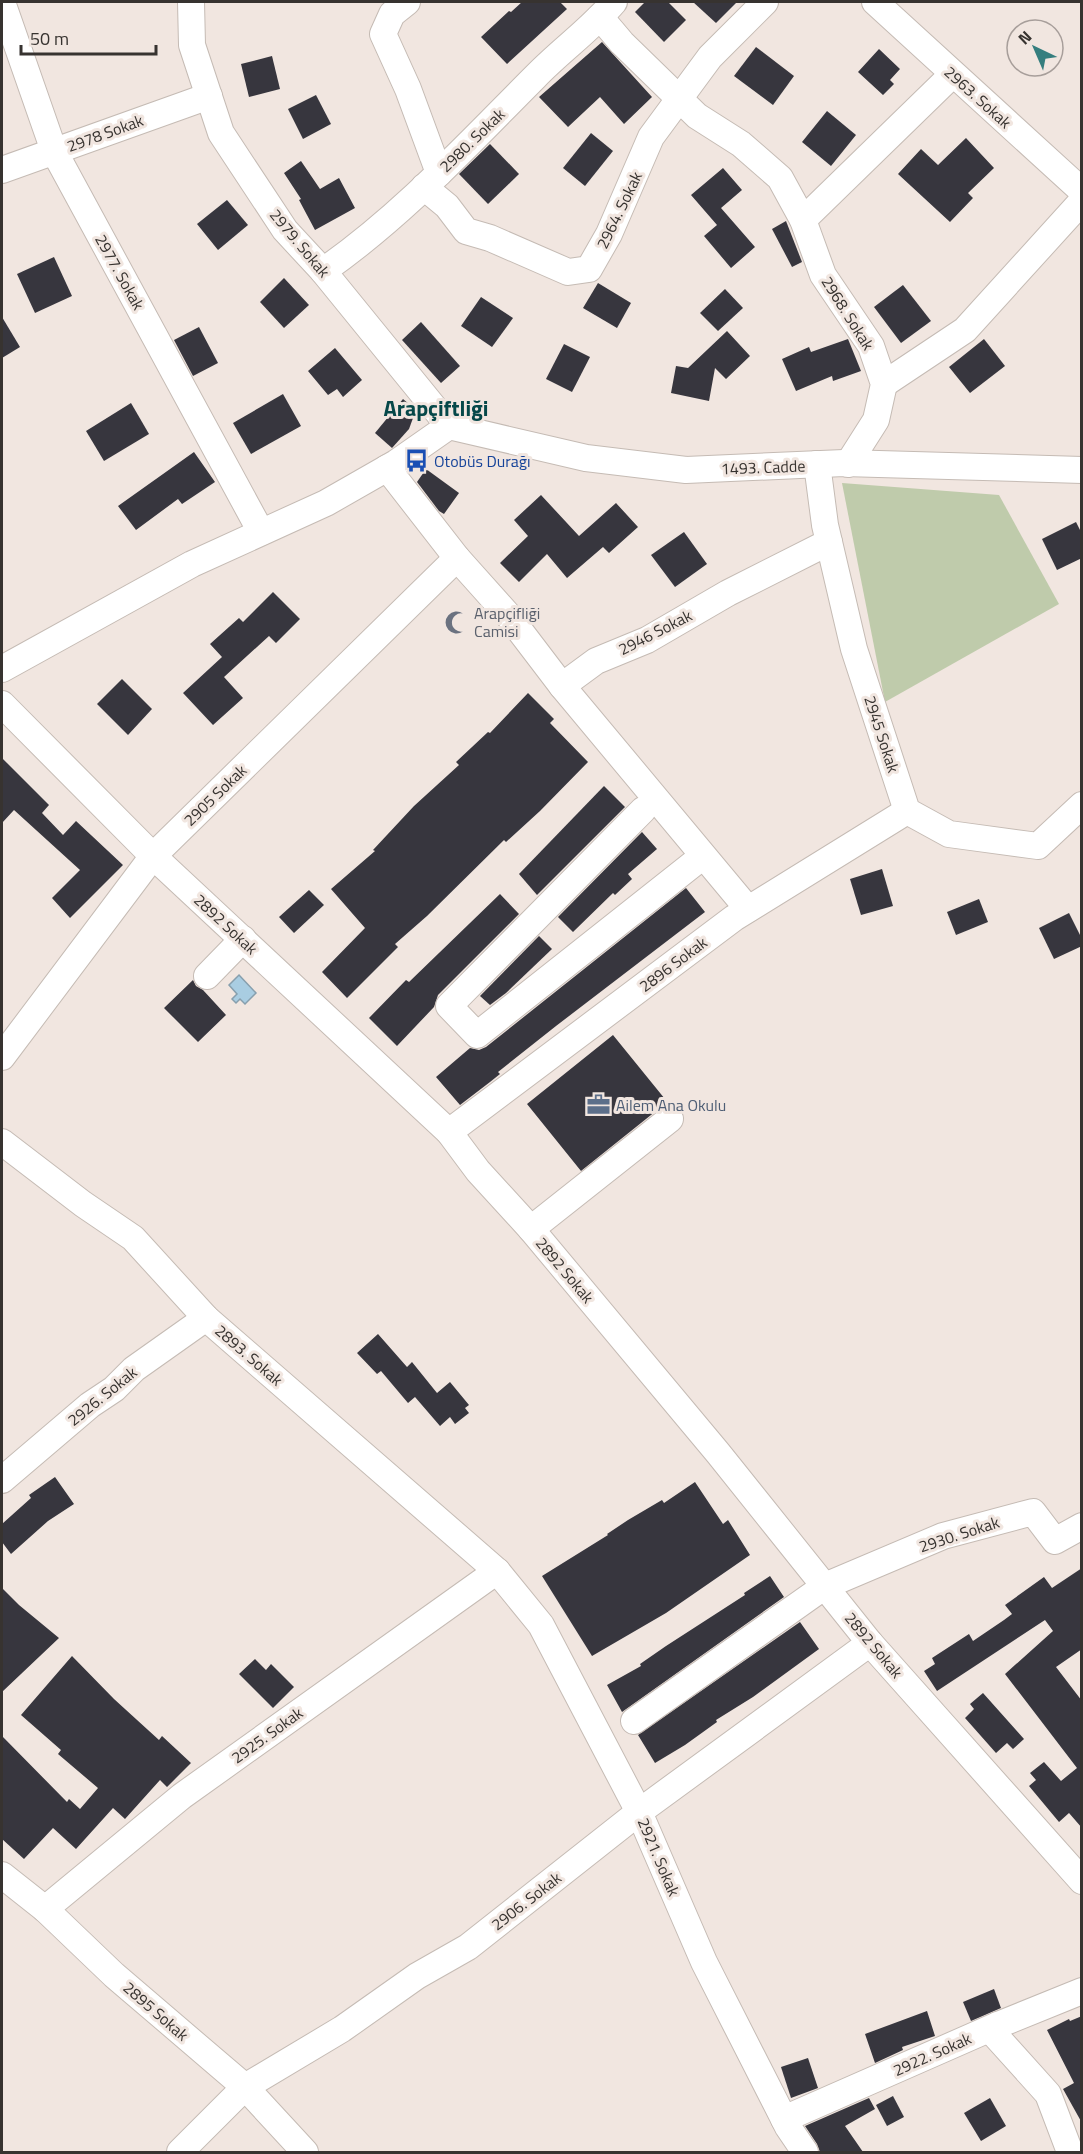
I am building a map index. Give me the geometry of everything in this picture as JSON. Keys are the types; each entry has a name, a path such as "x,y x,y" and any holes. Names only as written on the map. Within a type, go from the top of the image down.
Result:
{"street":[{"name":"2977. Sokak","path":"2,2 54,151 261,532"},
{"name":"2979. Sokak","path":"191,2 192,45 221,133 285,230 323,271 449,426"},
{"path":"407,2 392,14 383,34 408,89 431,180"},
{"name":"2964. Sokak","path":"431,180 466,231 490,238 568,272 589,269 609,234 651,137 710,57 765,2"},
{"name":"2963. Sokak","path":"875,2 1082,191"},
{"name":"2980. Sokak","path":"323,271 390,220 536,75 607,9"},
{"name":"2968. Sokak","path":"607,9 679,99 696,116 741,144 780,178 803,220 823,275 871,346 884,384"},
{"path":"803,220 953,74"},
{"name":"2978 Sokak","path":"2,170 209,96"},
{"path":"848,464 876,420 884,384 965,330 1082,201"},
{"path":"2,669 192,564 327,502 387,468 449,426"},
{"name":"1493. Cadde","path":"449,426 586,458 686,470 817,464 1082,470"},
{"name":"2945 Sokak","path":"817,464 829,542 854,650 907,811"},
{"path":"387,468 457,558 508,615 562,686 748,909"},
{"name":"2946 Sokak","path":"562,686 596,661 647,640 728,593 829,542"},
{"name":"2905 Sokak","path":"2,1057 153,856 457,558"},
{"name":"2892 Sokak","path":"2,704 153,856 449,1132 478,1171 531,1229 711,1443 870,1643 1082,1881"},
{"path":"907,811 949,834 1038,846 1082,806"},
{"path":"643,810 449,1006 477,1035 703,856"},
{"name":"2896 Sokak","path":"449,1132 748,909 907,811"},
{"path":"207,976 243,939"},
{"path":"531,1229 670,1119"},
{"name":"2893. Sokak","path":"2,1142 83,1204 133,1238 206,1318 497,1571"},
{"name":"2926. Sokak","path":"2,1480 90,1405 114,1389 134,1369 206,1318"},
{"name":"2930. Sokak","path":"825,1586 943,1536 1033,1512 1055,1541 1082,1526"},
{"name":"2921. Sokak","path":"497,1571 541,1625 639,1812 704,1962 784,2119 805,2152"},
{"name":"2925. Sokak","path":"45,1909 182,1796 497,1571"},
{"path":"634,1721 825,1586"},
{"name":"2906. Sokak","path":"180,2152 245,2087 342,2029 417,1976 468,1947 639,1812 870,1643"},
{"name":"2895 Sokak","path":"2,1875 45,1909 114,1975 245,2087 305,2152"},
{"name":"2922. Sokak","path":"784,2119 998,2025 1082,1991"},
{"path":"998,2025 994,2034 1048,2094 1070,2152"}],"green space":[{"path":"842,483 999,495 1059,604 885,702"}],"water":[{"path":"239,975 256,993 245,1004 240,999 236,1003 232,999 237,994 229,985"}],"building":[{"path":"522,2 560,2 567,9 507,64 481,37"},
{"path":"645,2 668,2 686,20 664,42 635,12"},
{"path":"693,2 737,2 716,23"},
{"path":"602,42 652,97 624,124 600,97 568,127 539,97"},
{"path":"756,47 794,76 773,105 734,76"},
{"path":"879,49 900,69 890,80 894,84 883,95 858,72"},
{"path":"272,56 280,89 249,97 241,64"},
{"path":"316,95 331,124 303,139 288,109"},
{"path":"827,111 856,135 831,166 802,142"},
{"path":"591,133 613,151 585,186 563,168"},
{"path":"966,138 994,168 968,193 973,198 950,222 898,174 921,149 938,165"},
{"path":"490,144 519,174 488,204 459,174"},
{"path":"301,161 320,189 339,178 355,208 315,230 299,200 301,199 284,173"},
{"path":"723,168 742,190 721,208 755,247 731,268 704,236 717,225 691,195"},
{"path":"227,200 248,225 218,250 197,224"},
{"path":"786,221 802,262 792,267 772,229"},
{"path":"54,257 72,296 35,313 17,274"},
{"path":"284,278 309,305 284,328 260,302"},
{"path":"598,283 631,303 617,328 583,308"},
{"path":"903,285 931,321 901,343 874,307"},
{"path":"725,289 743,308 718,331 700,313"},
{"path":"481,297 513,318 492,347 461,326"},
{"path":"2,317 20,347 2,358"},
{"path":"421,322 460,366 441,383 402,340"},
{"path":"199,327 218,363 193,376 174,340"},
{"path":"727,331 750,356 726,379 715,368 709,401 671,393 676,366 688,368"},
{"path":"848,339 861,371 833,381 832,376 796,391 782,359 809,347 811,352"},
{"path":"984,339 1005,366 970,393 949,367"},
{"path":"564,344 590,357 572,392 546,379"},
{"path":"335,348 362,380 343,397 337,389 328,395 308,371"},
{"path":"283,394 301,426 251,454 233,423"},
{"path":"403,399 416,410 409,429 392,448 375,433"},
{"path":"131,403 149,434 104,461 86,431"},
{"path":"194,452 215,482 182,504 178,499 136,530 118,506"},
{"path":"426,469 459,493 444,514 439,511 417,482"},
{"path":"541,495 579,536 616,503 638,527 609,553 603,547 567,578 547,554 519,582 500,563 528,536 514,520"},
{"path":"1076,522 1082,534 1082,558 1057,570 1042,539"},
{"path":"684,532 707,564 675,587 651,555"},
{"path":"273,592 300,619 276,643 269,636 224,677 243,698 213,725 183,693 222,657 210,644 239,618 243,622"},
{"path":"122,679 152,709 128,735 97,704"},
{"path":"528,693 554,719 550,723 588,762 540,811 506,842 504,840 427,916 395,944 398,947 347,998 322,972 365,928 331,889 375,851 373,850 414,806 459,765 456,762 488,732 490,733"},
{"path":"2,758 49,805 42,813 63,835 76,821 123,865 70,918 52,898 80,870 14,810 2,823"},
{"path":"604,786 625,807 537,895 519,874"},
{"path":"642,832 657,849 628,874 632,879 615,895 613,893 573,932 558,917"},
{"path":"882,869 893,906 861,915 850,879"},
{"path":"686,888 705,912 556,1026 460,1105 436,1077 470,1048 479,1050 486,1047"},
{"path":"309,890 324,905 294,933 279,917"},
{"path":"500,894 519,914 438,995 434,1007 397,1046 369,1018 406,980 409,982"},
{"path":"979,899 988,922 956,935 947,912"},
{"path":"1069,913 1082,939 1082,946 1054,959 1039,928"},
{"path":"539,936 552,949 506,993 490,1005 480,996"},
{"path":"193,980 196,986 203,990 226,1015 198,1042 164,1008"},
{"name":"Ailem Ana Okulu","path":"613,1035 669,1104 661,1107 581,1171 527,1104"},
{"path":"378,1334 407,1367 412,1362 437,1393 450,1382 469,1405 465,1408 469,1413 455,1424 450,1417 440,1426 415,1397 408,1403 381,1371 377,1374 357,1353"},
{"path":"55,1477 74,1504 48,1521 11,1554 2,1542 2,1524 31,1498 29,1495"},
{"path":"695,1482 723,1524 728,1520 750,1555 666,1613 592,1656 542,1576 628,1520 662,1500 664,1503"},
{"path":"1082,1568 1082,1649 1056,1667 1082,1701 1082,1828 1069,1813 1059,1822 1029,1786 1036,1780 1030,1773 1044,1762 1061,1781 1077,1768 1005,1674 1053,1631 1045,1620 937,1691 924,1671 935,1664 932,1658 969,1634 973,1641 1012,1614 1005,1605 1044,1577 1052,1588"},
{"path":"770,1576 784,1597 622,1712 607,1685 641,1666 640,1664"},
{"path":"2,1588 59,1638 2,1692"},
{"path":"800,1622 819,1649 753,1697 716,1720 717,1722 685,1745 655,1763 638,1735"},
{"path":"72,1656 159,1740 162,1736 191,1763 167,1787 160,1780 125,1819 113,1808 76,1849 53,1828 24,1859 2,1839 2,1736 67,1802 69,1799 80,1809 98,1788 58,1754 61,1750 21,1715"},
{"path":"255,1659 266,1670 271,1664 294,1687 273,1708 239,1674"},
{"path":"983,1693 1024,1739 1013,1749 1007,1743 996,1753 965,1718 974,1709 970,1704"},
{"path":"994,1989 1001,2008 971,2021 963,2002"},
{"path":"927,2011 935,2036 902,2047 903,2050 875,2063 865,2034"},
{"path":"1082,2016 1082,2123 1063,2089 1074,2083 1047,2030 1069,2019 1070,2021"},
{"path":"808,2058 818,2088 791,2098 781,2067"},
{"path":"893,2096 904,2117 887,2126 876,2105"},
{"path":"869,2098 875,2109 845,2126 863,2152 820,2152 805,2126"},
{"path":"990,2098 1006,2126 981,2141 964,2113"}],"place":[{"name":"Otobüs Durağı","path":"416,461"},
{"name":"Arapçifliği Camisi","path":"456,622"},
{"name":"Ailem Ana Okulu","path":"598,1105"}],"district":[{"name":"Arapçiftliği","path":"436,408"}]}
